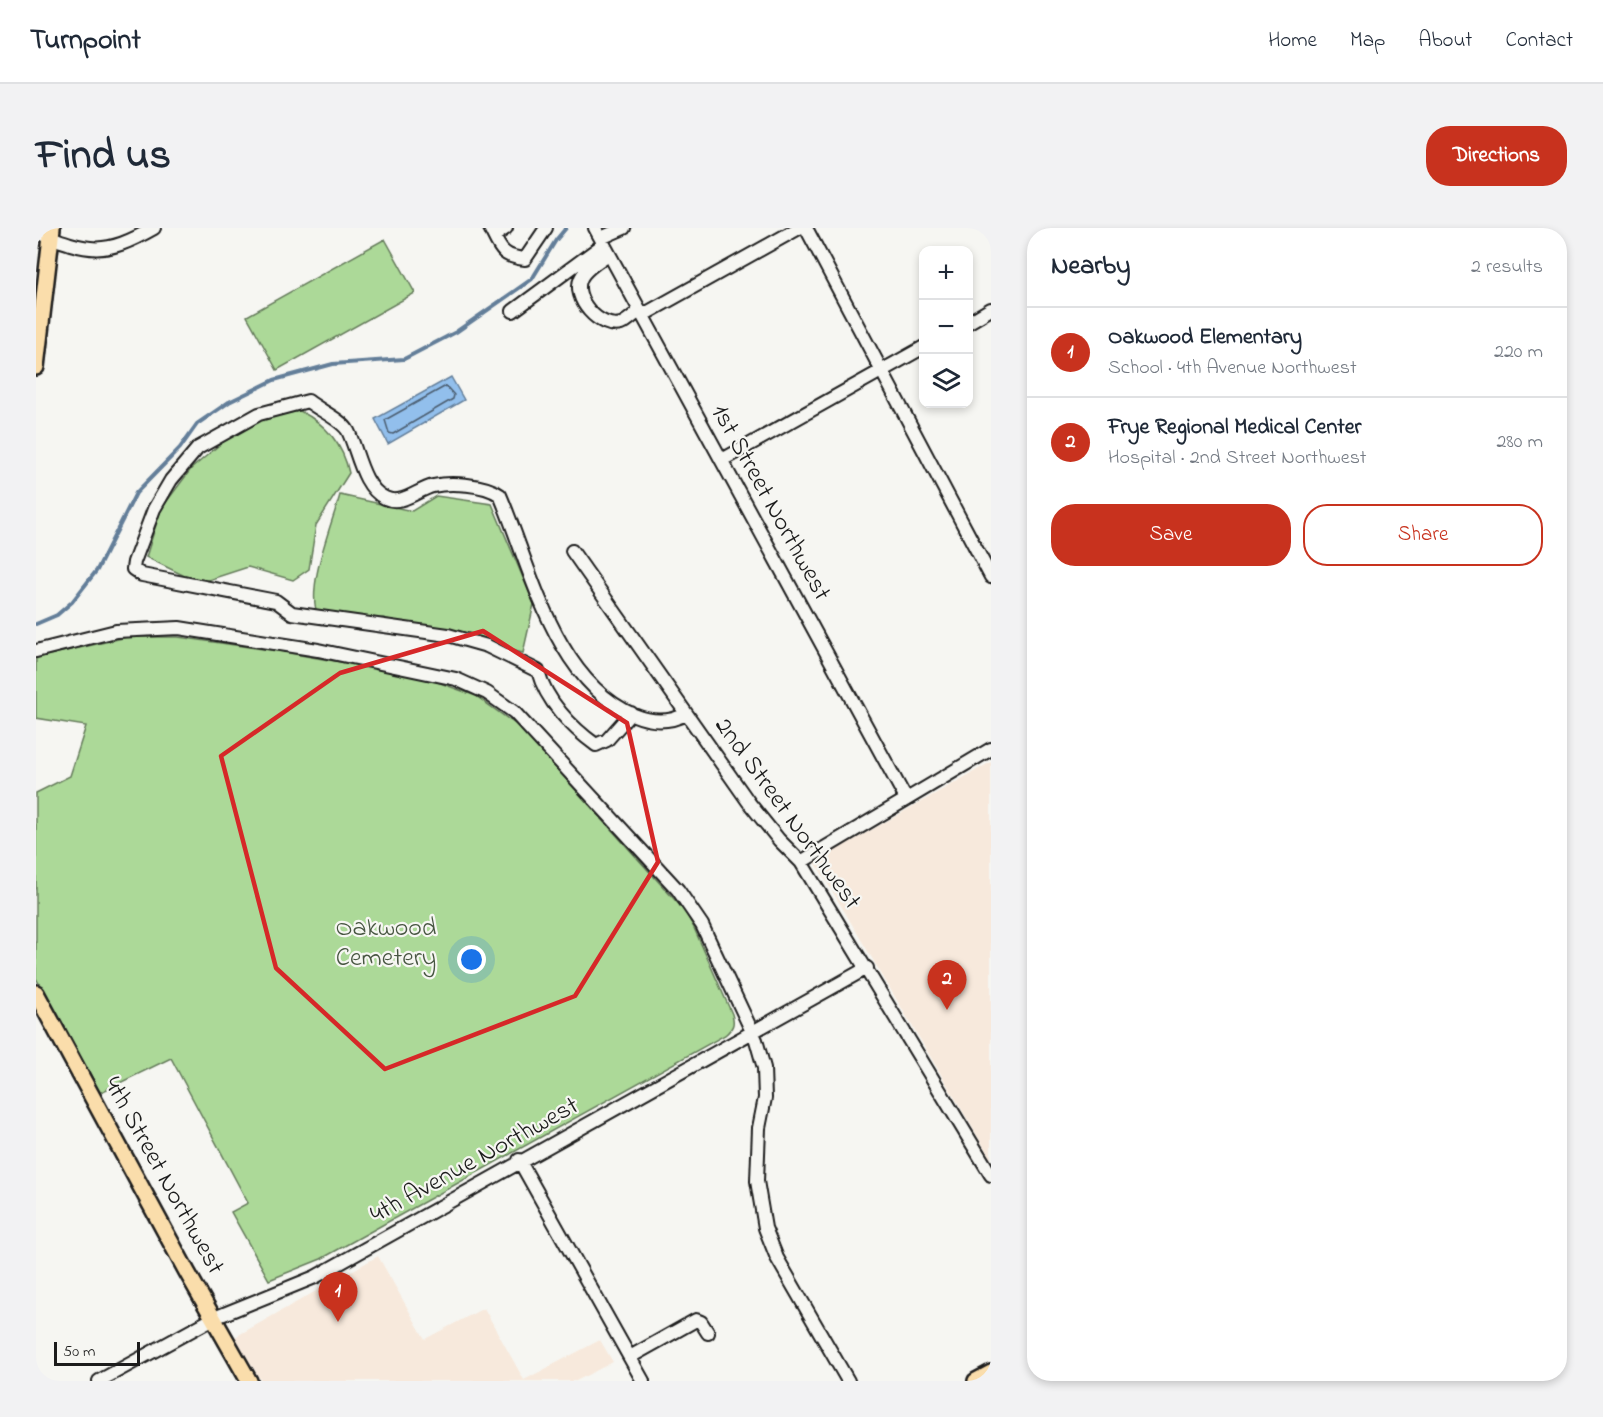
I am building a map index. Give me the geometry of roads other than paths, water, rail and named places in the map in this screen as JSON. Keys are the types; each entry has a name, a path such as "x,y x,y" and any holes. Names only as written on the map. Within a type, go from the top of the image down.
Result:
{"main road":[{"path":"36,366 46,233"},
{"name":"4th Street Northwest","path":"36,993 249,1381"},
{"path":"976,1381 991,1373"}],"street":[{"path":"46,233 99,250 120,246 154,228"},
{"path":"506,228 492,232 503,253 510,258 525,259 546,228"},
{"path":"513,310 602,241 624,228"},
{"path":"602,241 578,286 583,301 593,315 604,323 620,324 800,228"},
{"path":"806,228 991,577"},
{"name":"1st Street Northwest","path":"602,241 906,799"},
{"path":"973,320 991,309"},
{"path":"722,460 919,350"},
{"path":"631,713 608,740 596,745 577,732 543,690 538,671 486,646 448,635 292,613 276,601 142,575 133,569 134,562 154,509 171,480 198,448 258,414 308,401 346,428 369,480 378,494 387,499 407,498 442,485 484,488 500,495 542,604 564,650 592,685 631,713 648,720 676,719 686,714"},
{"name":"2nd Street Northwest","path":"572,551 750,804 779,840 801,862 991,1175"},
{"path":"36,651 129,630 178,628 374,661 456,679 487,693 526,723 609,817 678,890 702,926 751,1032 764,1068 765,1098 759,1128 757,1171 765,1228 777,1258 848,1381"},
{"path":"801,862 991,749"},
{"name":"4th Avenue Northwest","path":"99,1381 214,1318 315,1277 519,1160 867,968"},
{"path":"519,1160 643,1381"},
{"path":"630,1357 696,1320 701,1322 708,1333"}],"water":[{"path":"451,377 464,400 388,444 375,419"}],"waterway":[{"path":"36,624 57,615 72,602 97,570 136,493 180,448 197,424 229,402 274,380 333,364 404,359 456,332 532,279 566,228"}],"place":[{"name":"Frye Regional Medical Center","path":"947,1010"},
{"name":"Oakwood Elementary","path":"338,1322"}],"park label":[{"name":"Oakwood Cemetery","path":"386,944"}]}
